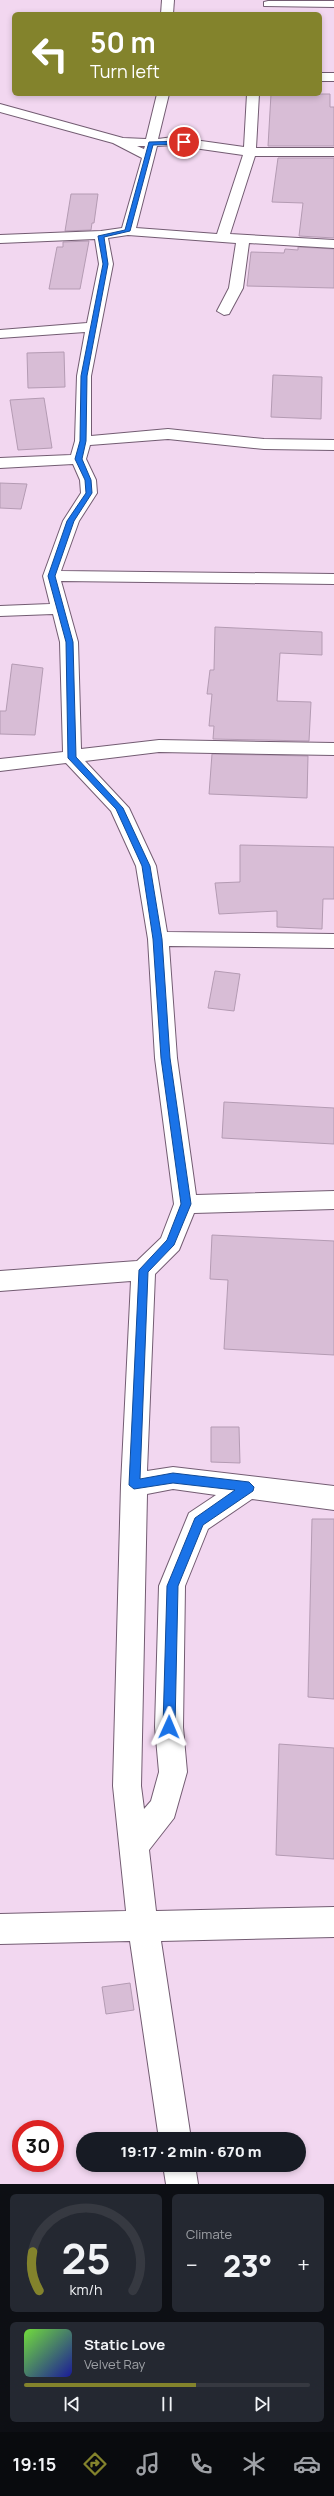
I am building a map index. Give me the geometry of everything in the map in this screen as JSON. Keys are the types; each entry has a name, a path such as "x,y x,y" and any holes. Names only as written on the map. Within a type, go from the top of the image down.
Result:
{"street":[{"path":"167,12 168,0"},
{"path":"267,6 334,4"},
{"path":"322,77 334,77"},
{"path":"128,231 149,157 163,96"},
{"path":"222,238 250,152 253,96"},
{"path":"0,108 117,140 151,143 173,141 250,152 334,152"},
{"path":"117,140 149,157"},
{"path":"0,239 101,236 128,231 334,244"},
{"path":"0,1281 144,1270 171,1243 186,1204 166,1058 158,939 146,866 119,808 72,758 70,642 52,576 71,521 89,493 88,480 81,450 84,376 106,264 101,236"},
{"path":"224,311 236,288 243,239"},
{"path":"0,334 94,327"},
{"path":"0,463 168,434 200,439 264,444 334,445"},
{"path":"52,576 334,579"},
{"path":"0,611 60,609"},
{"path":"0,765 72,758 159,746 334,749"},
{"path":"158,939 334,942"},
{"path":"186,1204 334,1200"},
{"path":"144,1270 134,1485 127,1786 143,1924 174,2132"},
{"path":"134,1485 173,1478 334,1498"},
{"path":"134,1846 164,1808 173,1772 169,1727 172,1586 198,1521 249,1487"},
{"path":"0,1929 143,1924 334,1922"},
{"path":"180,2172 182,2184"}],"building":[{"path":"322,94 330,94 330,107 334,107 334,146 268,146 271,96 322,96"},
{"path":"278,158 334,158 334,238 299,236 303,203 272,202"},
{"path":"71,194 98,194 94,223 92,223 91,230 65,231"},
{"path":"89,241 80,289 49,289 57,247 63,247 63,242"},
{"path":"298,247 334,249 334,288 247,286 251,252 284,253 285,249 298,250"},
{"path":"64,352 65,387 28,388 27,353"},
{"path":"273,375 322,377 321,419 271,417"},
{"path":"44,398 52,448 18,450 10,400"},
{"path":"0,483 27,484 21,509 0,508"},
{"path":"215,627 322,632 322,655 280,653 277,701 311,702 309,741 213,739 214,726 209,726 212,694 207,694 210,670 214,670"},
{"path":"12,664 43,668 35,735 0,734 0,711 6,711"},
{"path":"212,754 308,756 307,798 209,794"},
{"path":"240,845 334,847 334,899 323,899 322,929 277,927 277,911 219,914 215,883 240,882"},
{"path":"215,971 240,974 234,1011 208,1008"},
{"path":"224,1102 334,1108 334,1144 222,1138"},
{"path":"212,1235 334,1241 334,1355 224,1349 228,1280 210,1279"},
{"path":"211,1427 239,1427 240,1463 211,1462"},
{"path":"312,1519 334,1519 334,1699 308,1697"},
{"path":"279,1744 334,1748 334,1859 276,1855"},
{"path":"130,1983 134,2010 106,2014 102,1987"}],"route":[{"path":"169,1727 172,1586 198,1521 249,1487 173,1478 134,1485 144,1270 171,1243 186,1204 166,1058 158,939 146,866 119,808 72,758 70,642 52,576 71,521 89,493 88,480 78,459 83,441 84,376 106,264 101,236 128,231 149,157 151,143 173,141 184,142"}]}
